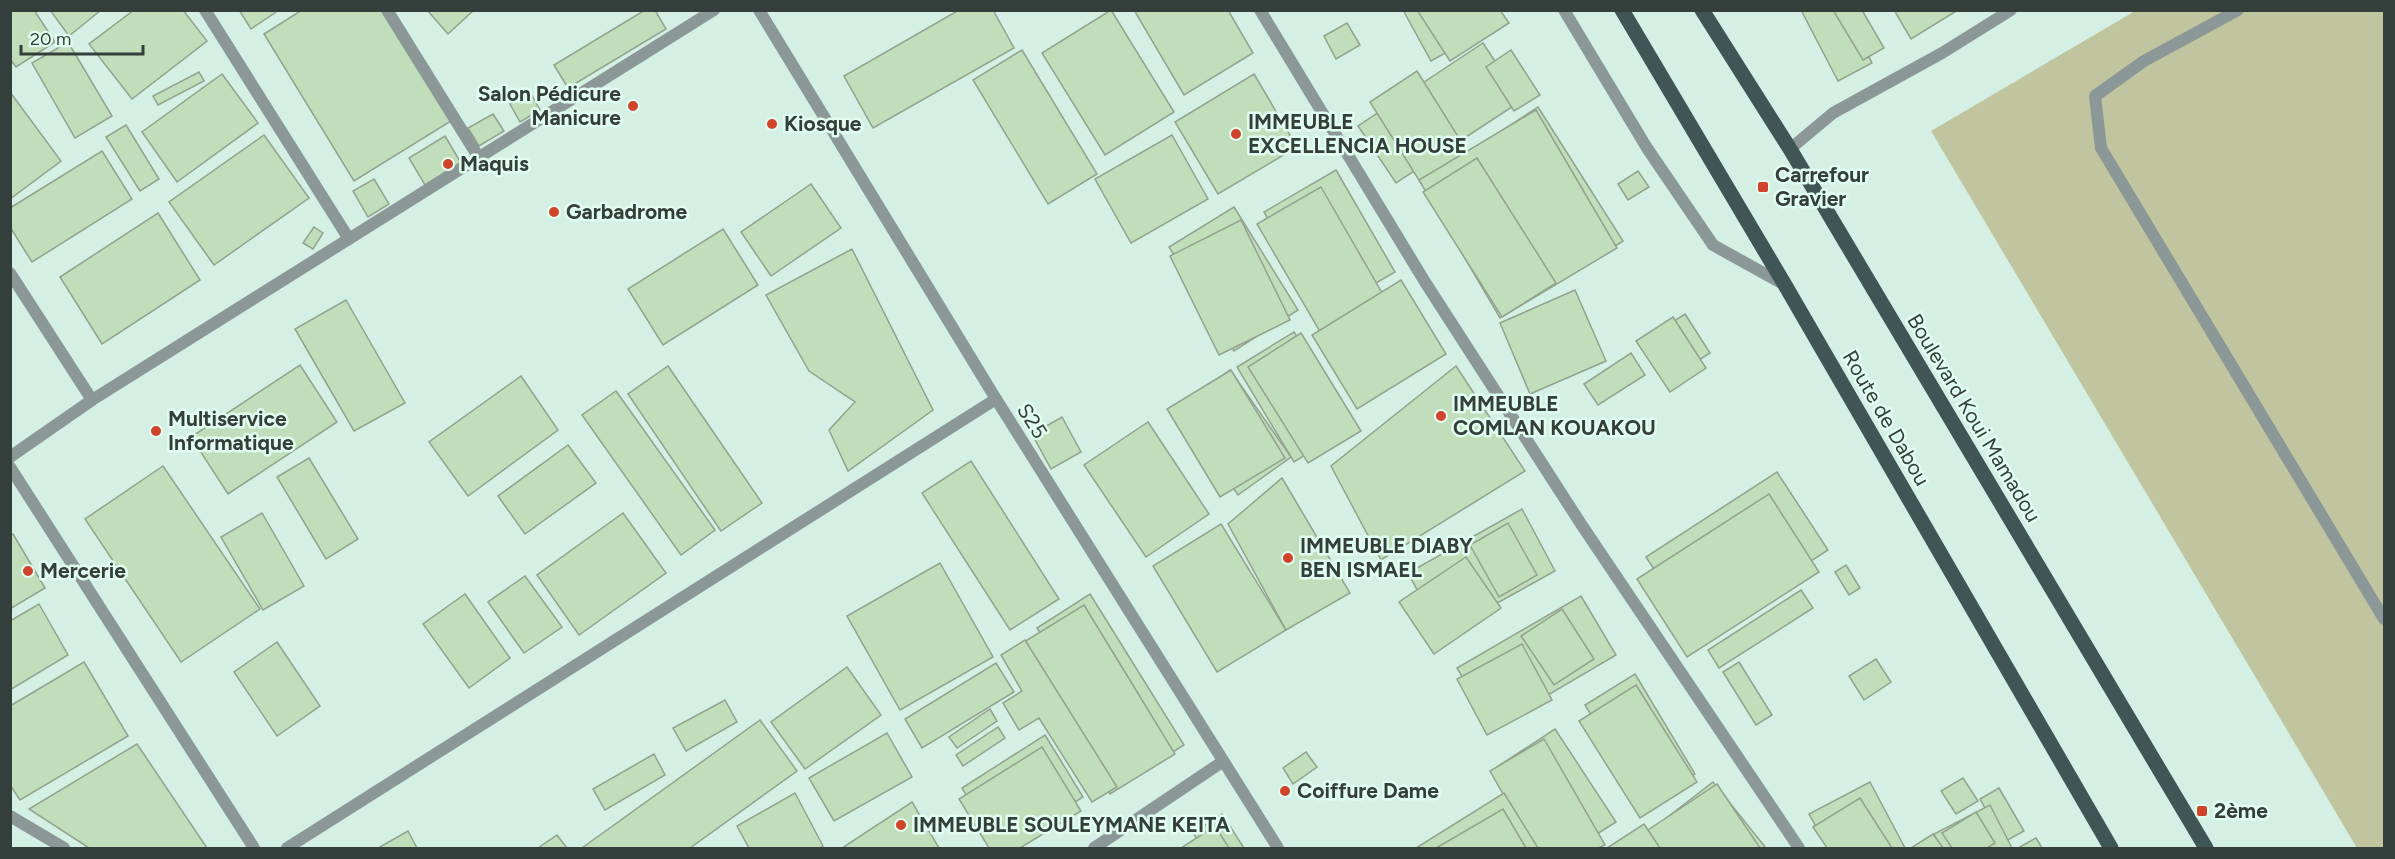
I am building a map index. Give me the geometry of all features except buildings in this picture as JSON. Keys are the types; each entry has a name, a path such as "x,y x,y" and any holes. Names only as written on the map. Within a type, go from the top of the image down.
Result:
{"main road":[{"name":"Route de Dabou","path":"1622,10 1785,285 2111,849"},
{"name":"Boulevard Koui Mamadou","path":"1702,10 1790,149 2206,849"}],"street":[{"path":"205,10 349,239"},
{"path":"387,10 479,158"},
{"path":"10,457 92,400 714,10"},
{"name":"S25","path":"759,10 996,399 1278,849"},
{"path":"1260,10 1425,282 1581,524 1799,849"},
{"path":"1564,10 1647,148 1713,245 1785,285"},
{"path":"1790,149 1833,113 1942,53 2011,10"},
{"path":"2238,10 2144,61 2096,96 2101,148 2385,619"},
{"path":"10,273 92,400"},
{"path":"287,849 996,399"},
{"path":"10,467 254,849"},
{"path":"1094,849 1222,762"},
{"path":"10,816 64,849"}],"green space":[{"path":"2135,11 2384,11 2384,848 2357,848 1931,131"}],"place":[{"name":"Salon Pédicure Manicure","path":"633,106"},
{"name":"Kiosque","path":"772,124"},
{"name":"IMMEUBLE EXCELLENCIA HOUSE","path":"1236,134"},
{"name":"Maquis","path":"448,164"},
{"name":"Carrefour Gravier","path":"1763,187"},
{"name":"Garbadrome","path":"554,212"},
{"name":"IMMEUBLE COMLAN KOUAKOU","path":"1441,416"},
{"name":"Multiservice Informatique","path":"156,431"},
{"name":"IMMEUBLE DIABY BEN ISMAEL","path":"1288,558"},
{"name":"Mercerie","path":"28,571"},
{"name":"Coiffure Dame","path":"1285,791"},
{"name":"2ème","path":"2202,811"},
{"name":"IMMEUBLE SOULEYMANE KEITA","path":"901,825"}]}
